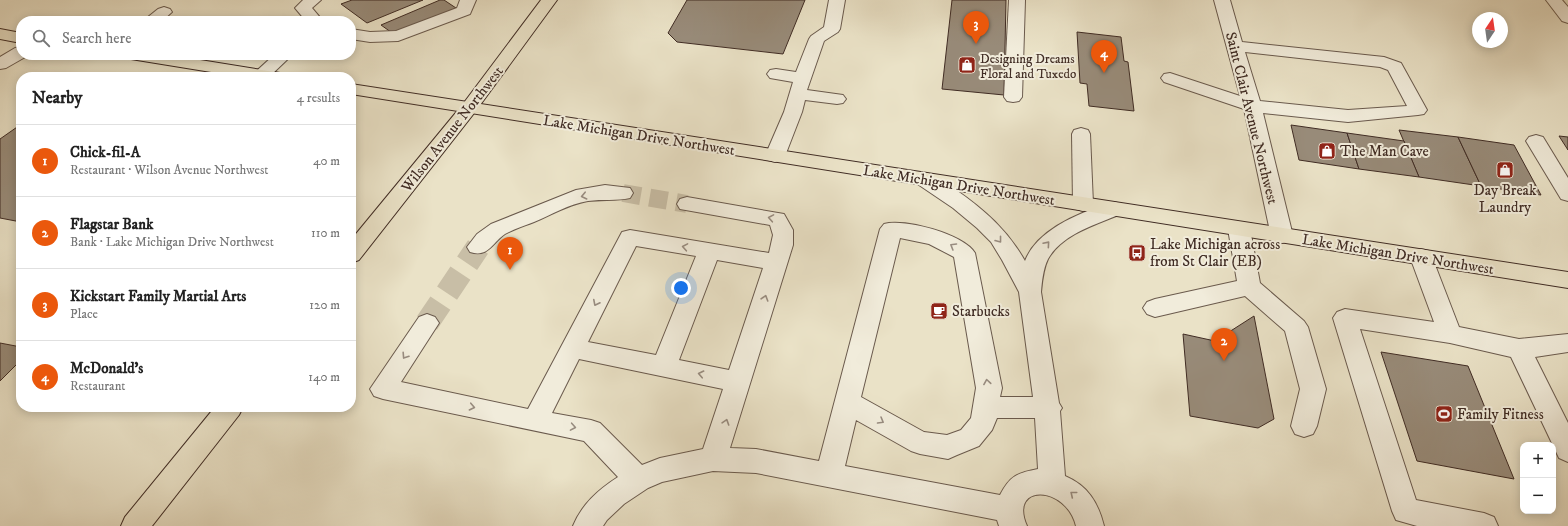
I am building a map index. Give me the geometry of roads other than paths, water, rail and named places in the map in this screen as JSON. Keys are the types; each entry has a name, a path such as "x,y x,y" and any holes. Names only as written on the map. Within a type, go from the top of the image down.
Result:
{"main road":[{"name":"Wilson Avenue Northwest","path":"356,249 469,108 550,0"},
{"path":"0,34 16,37"},
{"path":"168,60 243,72"},
{"name":"Lake Michigan Drive Northwest","path":"356,90 1568,280"},
{"path":"135,526 226,412"}],"street":[{"path":"310,16 303,8 314,0"},
{"path":"356,35 370,37 398,36 464,11 468,0"},
{"path":"775,156 793,112 816,39 832,29 837,0"},
{"path":"1013,97 1017,0"},
{"name":"Saint Clair Avenue Northwest","path":"1222,0 1252,106 1282,236"},
{"path":"1554,0 1568,18"},
{"path":"1170,78 1252,106 1348,116 1418,110 1395,67 1384,62 1235,46"},
{"path":"0,64 16,55"},
{"path":"271,72 280,60"},
{"path":"776,74 800,86 837,99"},
{"path":"1081,134 1083,204"},
{"path":"1536,141 1568,194"},
{"path":"926,180 969,211 992,231 1013,259 1030,292"},
{"path":"478,247 484,239 498,229 560,203 583,195 605,192 623,193"},
{"path":"687,204 777,219 783,227 784,239 713,459"},
{"path":"1052,483 1051,435 1030,292 1031,274 1034,263 1046,244 1058,234 1066,229 1114,209"},
{"path":"829,475 847,402 891,229 921,233 944,241 964,252 989,388 983,422 970,438 948,447 920,443 847,402"},
{"path":"1239,229 1249,287 1296,327 1313,389 1304,426"},
{"path":"535,421 630,237 776,262"},
{"path":"664,366 709,251"},
{"path":"1421,257 1450,334"},
{"path":"1155,308 1249,287"},
{"path":"1484,526 1406,511 1345,318 1450,334 1519,349 1568,343"},
{"path":"427,323 384,389 535,421 592,431 638,478"},
{"path":"573,348 739,382"},
{"path":"1519,349 1568,450"},
{"path":"986,407 1048,408"},
{"path":"587,526 597,511 614,494 638,478 660,470 713,459 732,459 829,475 1011,518 1011,499 1017,490 1027,484 1039,481 1052,483 1065,488 1077,496 1085,506 1090,518 1090,526"}],"tunnel":[{"path":"623,193 687,204"},
{"path":"427,323 478,247"}],"place":[{"name":"Kickstart Family Martial Arts","path":"976,44"},
{"name":"Designing Dreams Floral and Tuxedo","path":"967,65"},
{"name":"McDonald's","path":"1104,73"},
{"name":"The Man Cave","path":"1327,151"},
{"name":"Day Break Laundry","path":"1505,170"},
{"name":"Lake Michigan across from St Clair (EB)","path":"1137,253"},
{"name":"Chick-fil-A","path":"510,270"},
{"name":"Starbucks","path":"939,311"},
{"name":"Flagstar Bank","path":"1224,361"},
{"name":"Family Fitness","path":"1444,414"}]}
